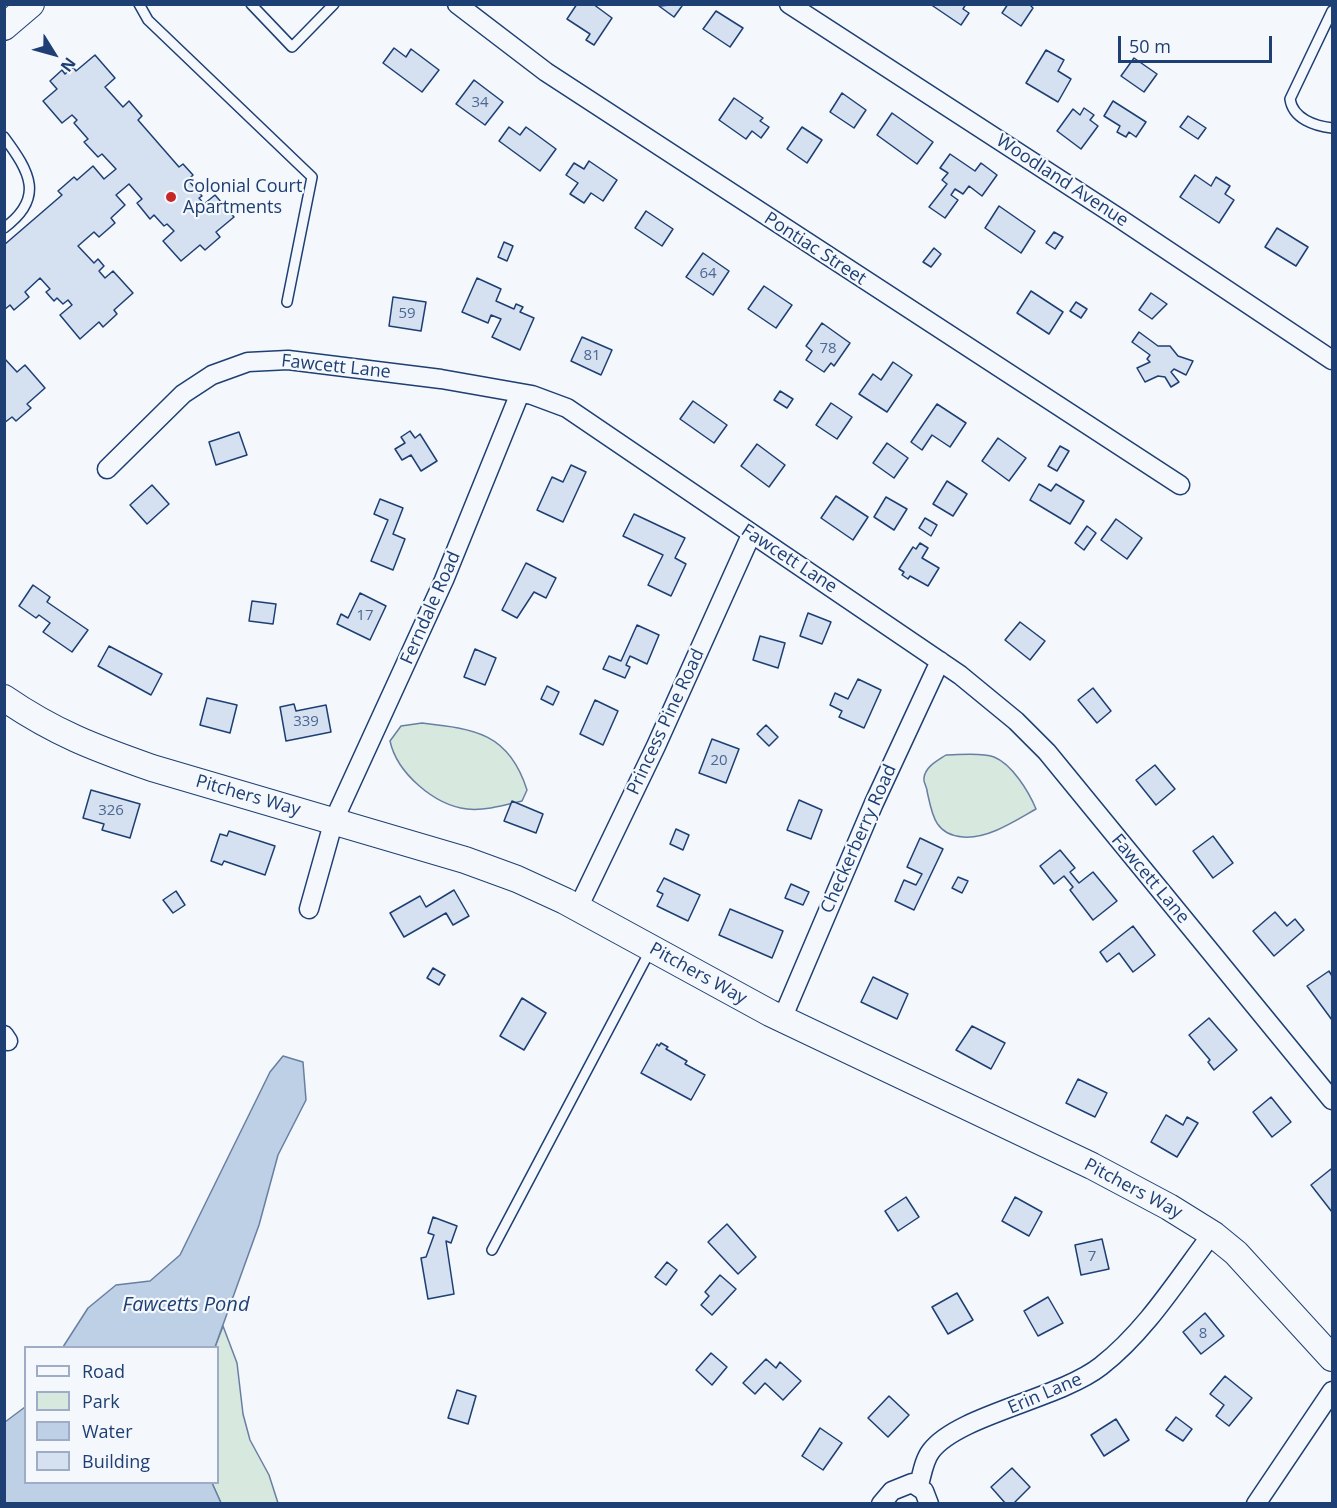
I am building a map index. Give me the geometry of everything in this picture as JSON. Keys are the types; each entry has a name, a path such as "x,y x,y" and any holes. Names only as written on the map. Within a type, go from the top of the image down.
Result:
{"main road":[{"path":"4,27 31,4"},
{"name":"Pitchers Way","path":"4,698 51,728 102,751 497,871 578,908 782,1019 1092,1166 1212,1234 1248,1264 1332,1358"}],"street":[{"name":"Pontiac Street","path":"457,4 565,85 1180,485"},
{"name":"Woodland Avenue","path":"789,4 1119,218 1332,360"},
{"name":"Fawcett Lane","path":"107,469 183,394 212,375 248,362 288,360 441,379 520,393 552,401 567,408 751,535 940,661 1016,721 1047,752 1332,1100"},
{"name":"Ferndale Road","path":"309,909 334,820 444,580 520,393"},
{"name":"Princess Pine Road","path":"578,908 656,746 751,535"},
{"name":"Checkerberry Road","path":"782,1019 874,803 940,661"},
{"name":"Erin Lane","path":"919,1485 929,1453 964,1427 1083,1380 1103,1364 1140,1328 1212,1234"},
{"path":"1256,1503 1332,1391"},
{"path":"881,1503 892,1491 912,1483 919,1485 929,1503"}],"lane":[{"path":"138,4 148,20 312,177 287,302"},
{"path":"252,4 292,47 334,4"},
{"path":"1332,11 1290,99 1292,108 1302,118 1318,126 1332,128"},
{"path":"4,137 25,165 32,187 21,216 4,228"},
{"path":"492,1250 651,949"}],"green space":[{"path":"422,723 474,732 500,745 519,771 527,790 522,801 488,808 467,809 442,801 419,786 400,765 390,741 401,726"},
{"path":"946,755 983,755 1001,761 1019,779 1036,809 1001,828 982,835 963,837 946,832 936,822 933,815 924,780 929,767"},
{"path":"223,1326 237,1363 243,1414 250,1440 269,1475 278,1503 221,1503 212,1484 219,1484 219,1346 215,1346"}],"water":[{"name":"Fawcetts Pond","path":"283,1056 303,1062 306,1100 278,1155 259,1225 215,1346 64,1346 88,1308 116,1285 150,1281 180,1255 270,1072"},
{"path":"24,1408 24,1484 212,1484 221,1503 5,1503 5,1422"}],"building":[{"path":"577,4 593,4 612,18 594,45 586,40 590,34 567,19"},
{"path":"680,4 682,6 674,17 659,6"},
{"path":"930,4 966,4 963,9 969,13 961,25"},
{"path":"1008,4 1029,4 1033,8 1021,26 1002,13"},
{"path":"716,11 743,28 730,47 703,29"},
{"path":"394,48 406,57 411,49 439,70 422,92 383,63"},
{"path":"1046,50 1064,60 1058,71 1071,79 1058,102 1026,83"},
{"name":"Colonial Court Apartments","path":"95,55 115,78 105,87 123,107 129,101 142,116 138,120 179,167 183,164 193,175 188,180 202,196 199,198 204,204 215,195 234,217 216,232 220,237 205,250 200,245 181,261 163,241 174,231 167,224 164,226 154,215 150,219 137,203 142,199 129,184 116,195 125,205 111,218 115,223 99,237 94,232 78,246 94,263 98,259 104,266 99,271 105,278 113,271 133,293 114,310 117,314 103,327 99,322 80,339 60,315 72,305 68,300 63,304 57,298 54,301 46,292 50,289 40,278 25,292 29,297 14,310 10,305 4,310 4,245 62,195 58,191 74,177 77,180 93,166 104,179 116,169 102,154 98,157 84,142 88,139 74,123 77,120 72,115 62,123 43,101 57,89 50,81 62,70 65,74 73,67 76,71"},
{"path":"1134,58 1157,74 1144,92 1121,76"},
{"path":"474,80 503,102 485,125 456,104"},
{"path":"842,93 866,110 854,128 830,112"},
{"path":"734,98 763,118 760,121 769,127 761,138 752,131 746,139 719,120"},
{"path":"1113,101 1146,122 1136,137 1129,132 1126,137 1117,132 1120,126 1104,116"},
{"path":"1084,108 1094,115 1090,120 1098,126 1081,149 1057,131 1073,109 1080,115"},
{"path":"892,113 933,142 917,164 877,135"},
{"path":"1188,116 1206,128 1198,139 1180,127"},
{"path":"509,127 520,135 526,127 556,149 540,171 499,141"},
{"path":"802,127 822,140 807,163 787,149"},
{"path":"950,154 975,171 981,163 997,175 982,196 969,186 963,194 955,189 951,195 958,200 945,218 929,207 947,184 942,180 948,173 940,168"},
{"path":"589,161 617,180 603,201 591,193 584,203 570,194 578,183 566,175 574,163 584,169"},
{"path":"1195,175 1211,186 1216,177 1230,186 1225,194 1234,200 1219,223 1180,197"},
{"path":"999,206 1035,231 1021,253 985,228"},
{"path":"646,211 673,229 662,246 635,228"},
{"path":"1277,228 1308,247 1296,266 1265,247"},
{"path":"1054,232 1063,237 1055,249 1046,243"},
{"path":"504,242 513,246 507,261 498,257"},
{"path":"934,248 941,254 931,267 923,262"},
{"path":"703,253 729,271 713,295 686,277"},
{"path":"477,278 501,289 496,301 514,309 516,304 523,307 520,312 534,318 520,350 492,337 501,319 491,315 488,323 462,312"},
{"path":"764,286 792,305 776,328 748,309"},
{"path":"1031,291 1063,312 1049,334 1017,313"},
{"path":"1151,293 1167,304 1152,319 1139,310"},
{"path":"393,297 426,302 421,331 389,326"},
{"path":"1076,302 1087,309 1081,318 1070,311"},
{"path":"822,323 850,343 834,366 831,363 824,372 806,360 812,351 806,346"},
{"path":"1139,332 1158,346 1170,346 1178,356 1193,361 1186,375 1174,369 1171,372 1179,382 1171,387 1165,377 1158,376 1145,382 1137,368 1150,362 1147,359 1150,355 1132,342"},
{"path":"582,337 612,350 601,375 571,361"},
{"path":"4,358 17,372 25,365 45,388 27,404 31,408 16,421 12,417 4,423"},
{"path":"893,362 912,375 887,412 859,394 873,374 881,380"},
{"path":"780,391 793,399 787,408 774,400"},
{"path":"693,401 727,425 714,443 680,419"},
{"path":"831,403 852,417 837,439 816,425"},
{"path":"937,404 966,423 950,447 932,435 922,450 911,442"},
{"path":"410,431 415,438 420,434 437,461 421,471 411,455 402,460 395,449 405,443 401,437"},
{"path":"239,432 247,455 216,465 209,442"},
{"path":"998,438 1026,458 1009,481 982,461"},
{"path":"887,443 908,458 894,478 873,463"},
{"path":"757,444 785,465 769,487 741,466"},
{"path":"1060,446 1069,451 1057,471 1048,466"},
{"path":"571,465 586,472 563,522 537,510 552,477 563,482"},
{"path":"947,481 967,494 953,516 933,504"},
{"path":"1039,484 1051,491 1056,484 1084,501 1070,524 1030,500"},
{"path":"152,485 169,504 147,524 130,505"},
{"path":"836,496 868,517 853,540 821,518"},
{"path":"886,497 907,509 894,530 874,517"},
{"path":"380,499 403,508 393,534 405,539 393,570 371,561 388,520 374,514"},
{"path":"634,514 685,538 675,558 686,564 671,596 648,585 663,555 623,536"},
{"path":"925,518 937,525 931,536 919,528"},
{"path":"1116,519 1142,538 1127,559 1101,540"},
{"path":"1087,526 1096,533 1084,550 1075,543"},
{"path":"920,543 928,548 922,558 939,568 928,586 910,576 908,579 899,569 913,547 916,549"},
{"path":"526,563 556,578 546,598 534,592 517,618 502,610"},
{"path":"33,585 50,597 47,602 88,630 72,652 43,632 50,623 39,615 36,618 19,606"},
{"path":"360,593 386,606 370,640 337,624 341,614 348,618"},
{"path":"252,601 276,604 273,624 249,621"},
{"path":"808,613 831,622 822,644 800,636"},
{"path":"1020,622 1045,641 1030,660 1005,640"},
{"path":"637,625 659,635 647,664 630,656 626,665 630,667 625,678 603,669 609,656 621,661"},
{"path":"760,636 785,643 778,668 753,660"},
{"path":"109,646 162,674 151,695 98,666"},
{"path":"475,649 496,658 485,685 464,677"},
{"path":"858,679 881,690 864,728 839,717 842,711 830,705 835,693 848,699"},
{"path":"547,686 559,692 553,705 541,699"},
{"path":"1093,688 1111,711 1097,723 1078,700"},
{"path":"207,698 237,705 230,733 200,725"},
{"path":"595,700 618,711 603,745 580,734"},
{"path":"294,704 296,711 326,705 331,732 286,741 280,707"},
{"path":"766,725 778,737 769,746 757,734"},
{"path":"712,739 739,749 726,783 699,773"},
{"path":"1155,765 1175,789 1156,805 1136,780"},
{"path":"91,790 140,804 130,838 102,830 104,824 83,818"},
{"path":"799,800 822,810 811,839 787,830"},
{"path":"512,801 543,814 536,833 504,821"},
{"path":"676,829 689,835 683,850 670,844"},
{"path":"229,831 275,846 265,875 224,861 222,865 211,861 220,834 227,836"},
{"path":"1213,836 1233,863 1213,878 1193,851"},
{"path":"920,838 943,849 914,910 895,901 904,880 916,885 922,874 907,867"},
{"path":"1060,850 1075,868 1070,872 1079,883 1093,872 1117,901 1093,920 1070,890 1073,887 1064,876 1054,884 1040,866"},
{"path":"958,877 968,881 962,893 952,888"},
{"path":"664,878 700,895 688,921 657,906 663,894 657,891"},
{"path":"791,884 809,892 803,905 785,898"},
{"path":"454,890 469,916 453,925 446,913 404,937 390,913 420,896 426,907"},
{"path":"176,891 185,905 173,913 163,900"},
{"path":"730,909 783,931 772,958 719,935"},
{"path":"1275,912 1287,926 1295,919 1304,930 1274,956 1253,931"},
{"path":"1133,926 1155,955 1133,972 1119,953 1107,962 1100,952"},
{"path":"433,968 445,975 439,985 427,978"},
{"path":"1329,971 1332,976 1332,1020 1307,986"},
{"path":"873,977 908,994 897,1019 861,1002"},
{"path":"522,998 546,1013 524,1050 500,1036"},
{"path":"1209,1018 1237,1050 1214,1070 1208,1062 1210,1060 1189,1035"},
{"path":"972,1026 1005,1043 991,1069 956,1050"},
{"path":"661,1043 668,1047 666,1049 687,1061 685,1064 705,1075 691,1100 641,1073 657,1044 659,1046"},
{"path":"1078,1079 1107,1093 1095,1117 1066,1103"},
{"path":"1271,1097 1291,1122 1272,1137 1253,1112"},
{"path":"1166,1115 1183,1125 1187,1117 1198,1123 1177,1157 1151,1142"},
{"path":"1331,1169 1332,1171 1332,1212 1311,1185"},
{"path":"906,1197 919,1217 898,1231 885,1211"},
{"path":"1015,1197 1042,1212 1029,1236 1002,1221"},
{"path":"433,1217 457,1226 451,1243 446,1241 454,1294 428,1299 421,1258 426,1257 434,1235 428,1233"},
{"path":"727,1224 756,1257 738,1274 708,1242"},
{"path":"1102,1239 1109,1269 1081,1275 1075,1245"},
{"path":"667,1262 677,1270 666,1285 655,1277"},
{"path":"720,1275 736,1289 712,1315 701,1305 709,1296 705,1292"},
{"path":"957,1293 973,1320 948,1334 932,1307"},
{"path":"1048,1297 1063,1323 1038,1336 1024,1311"},
{"path":"1205,1313 1224,1336 1201,1354 1183,1332"},
{"path":"711,1353 727,1367 712,1385 696,1370"},
{"path":"766,1359 776,1368 780,1362 801,1381 783,1400 765,1383 755,1394 743,1383"},
{"path":"1225,1376 1252,1398 1229,1426 1216,1416 1224,1405 1210,1394"},
{"path":"457,1390 476,1396 468,1424 448,1418"},
{"path":"889,1396 909,1415 888,1437 868,1418"},
{"path":"1176,1417 1192,1429 1183,1441 1166,1430"},
{"path":"1116,1419 1129,1440 1104,1456 1091,1435"},
{"path":"820,1428 842,1443 823,1470 802,1456"},
{"path":"1012,1468 1030,1487 1013,1504 1006,1504 991,1487"}],"place":[{"name":"Colonial Court Apartments","path":"171,197"}]}
